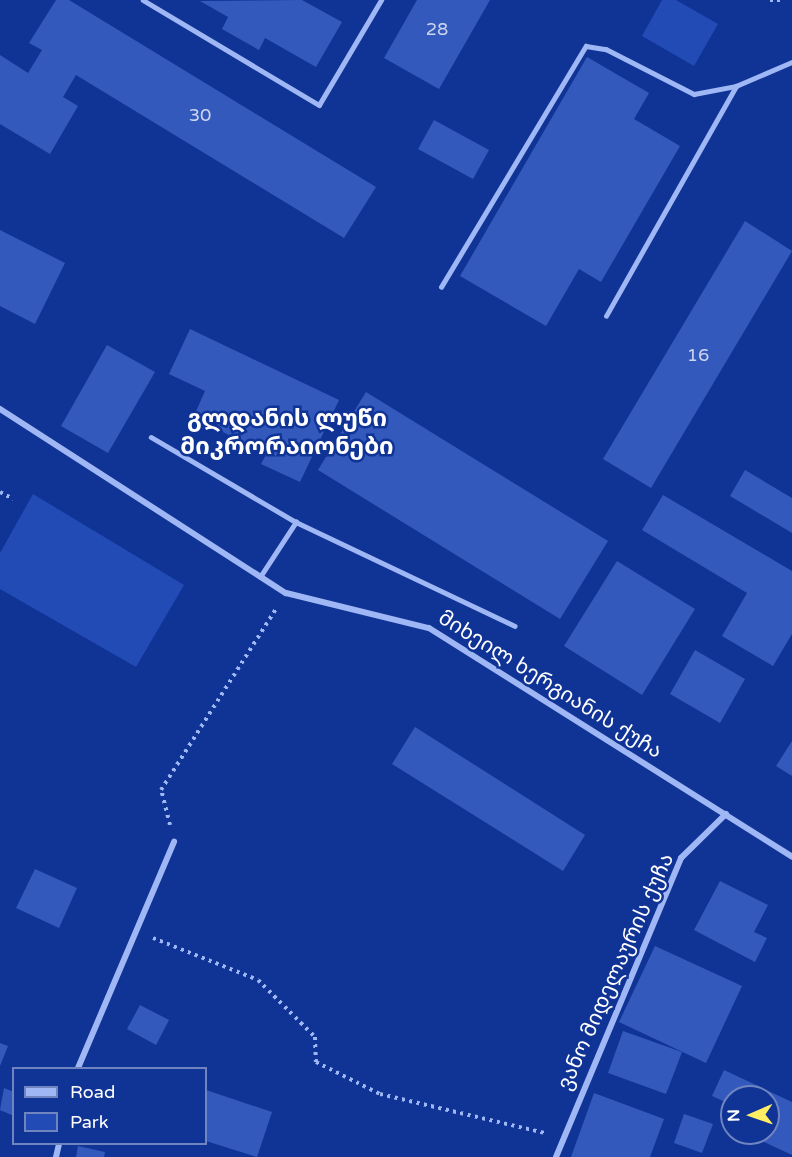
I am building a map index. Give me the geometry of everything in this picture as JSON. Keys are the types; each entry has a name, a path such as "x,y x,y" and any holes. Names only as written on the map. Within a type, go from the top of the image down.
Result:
{"street":[{"name":"მიხეილ ხერგიანის ქუჩა","path":"0,409 286,593 429,628 792,857"},
{"name":"ვანო მიდელაურის ქუჩა","path":"556,1157 560,1140 681,858 726,814"},
{"path":"78,1067 138,932 174,842"}],"lane":[{"path":"142,0 319,105 381,0"},
{"path":"441,287 586,46 606,49 694,94 736,86 792,62"},
{"path":"606,316 736,86"},
{"path":"151,437 296,522 515,626"},
{"path":"260,577 296,522"}],"path":[{"path":"770,0 784,0"},
{"path":"0,492 13,499"},
{"path":"174,842 161,790 286,593"},
{"path":"138,932 258,980 315,1037 316,1062 326,1068 380,1094 461,1116 533,1127 560,1140"}],"green space":[{"path":"662,0 676,0 718,24 694,66 642,36"},
{"path":"33,494 184,585 136,667 0,589 0,553"}],"building":[{"path":"56,0 69,0 376,187 344,238 76,75 63,97 78,106 50,154 0,124 0,55 28,73 42,50 29,43"},
{"path":"302,0 342,22 316,67 265,38 259,50 222,29 228,17 200,1"},
{"path":"417,0 490,0 439,89 384,58"},
{"path":"587,57 649,93 634,119 680,146 601,282 579,269 546,326 460,276"},
{"path":"434,120 489,150 473,179 418,149"},
{"path":"745,221 792,251 651,488 603,459"},
{"path":"0,230 65,263 35,324 0,306"},
{"path":"190,329 339,400 300,482 261,464 267,453 193,418 205,391 169,374"},
{"path":"107,345 155,372 108,453 61,426"},
{"path":"366,392 608,541 560,619 318,470"},
{"path":"745,470 792,498 792,533 730,496"},
{"path":"663,495 792,571 792,634 773,666 722,636 747,593 642,530"},
{"path":"617,561 695,609 642,695 564,646"},
{"path":"695,650 745,679 720,723 670,694"},
{"path":"415,727 585,835 563,871 392,764"},
{"path":"792,741 792,776 776,766"},
{"path":"35,869 77,888 59,928 16,908"},
{"path":"720,881 768,905 754,932 767,938 755,962 694,930"},
{"path":"655,946 742,986 706,1063 619,1022"},
{"path":"140,1005 169,1020 156,1045 127,1029"},
{"path":"623,1031 682,1052 666,1094 608,1073"},
{"path":"0,1043 8,1046 0,1066"},
{"path":"724,1070 756,1085 720,1085 720,1100 712,1096"},
{"path":"4,1088 12,1091 12,1115 0,1110"},
{"path":"207,1090 272,1112 257,1157 207,1141"},
{"path":"594,1093 664,1119 650,1157 571,1157"},
{"path":"780,1096 792,1102 792,1155 771,1145 780,1145"},
{"path":"684,1114 713,1124 702,1153 674,1143"},
{"path":"78,1146 105,1152 104,1157 76,1157"}],"district":[{"name":"გლდანის ლუწი მიკრორაიონები","path":"287,433"}]}
